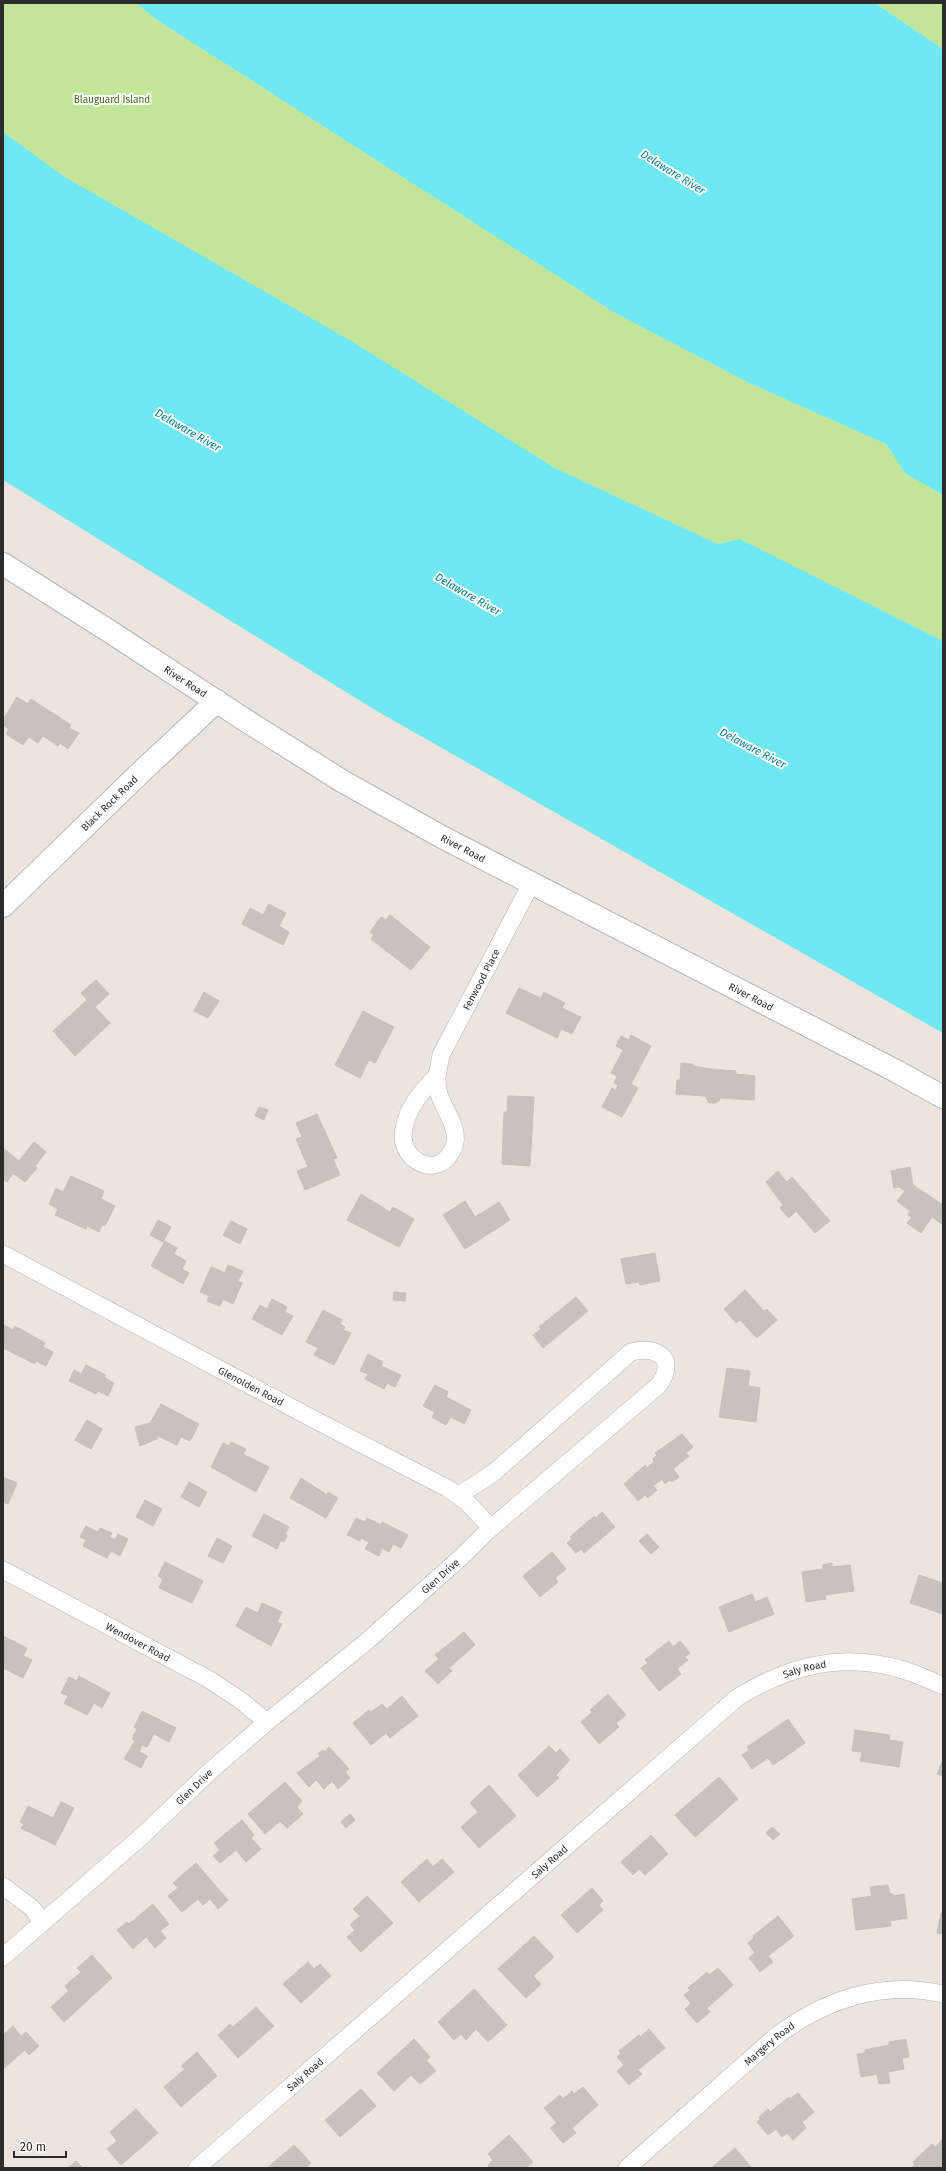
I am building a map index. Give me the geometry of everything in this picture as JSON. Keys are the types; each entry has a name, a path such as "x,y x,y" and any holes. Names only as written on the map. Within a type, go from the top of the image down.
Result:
{"main road":[{"name":"River Road","path":"3,564 342,781 442,837 531,884 894,1070 943,1097"},
{"name":"Black Rock Road","path":"3,906 141,772 217,702"}],"street":[{"name":"Fenwood Place","path":"437,1076 414,1102 406,1119 403,1135 407,1152 418,1162 430,1166 445,1160 453,1151 455,1144 455,1132 439,1093 437,1076 441,1055 531,884"},
{"name":"Glenolden Road","path":"3,1254 459,1495 491,1528"},
{"name":"Glen Drive","path":"3,1957 267,1722 366,1642 458,1560 491,1528 659,1385 665,1376 665,1367 659,1353 654,1350 639,1350 631,1352 622,1358 519,1452 492,1474 459,1495"},
{"name":"Wendover Road","path":"3,1570 210,1680 240,1700 267,1722"},
{"name":"Saly Road","path":"197,2168 738,1697 762,1682 788,1671 816,1664 845,1661 873,1663 901,1669 943,1686"},
{"path":"3,1886 32,1908 43,1923"},
{"name":"Margery Road","path":"627,2168 774,2038 797,2020 822,2006 842,1999 877,1991 906,1989 943,1994"}],"green space":[{"name":"Blauguard Island","path":"3,3 136,3 157,20 615,313 747,382 886,444 906,474 943,495 943,641 740,539 718,544 555,468 353,342 65,177 3,132"},
{"path":"875,3 943,3 943,49"}],"water":[{"name":"Delaware River","path":"136,3 875,3 943,49 943,495 906,474 886,444 747,382 615,313 157,20"},
{"name":"Delaware River","path":"3,132 65,177 353,342 555,468 718,544 740,539 943,641 943,1033 375,710 3,480"}],"building":[{"path":"17,697 28,704 31,699 71,725 69,728 79,733 68,749 60,743 58,746 43,736 38,743 29,737 23,745 6,734 9,729 3,725 3,720"},
{"path":"269,904 286,913 279,926 289,932 283,945 242,924 250,908 263,915"},
{"path":"390,915 430,947 411,970 371,939 374,935 370,932 381,917 386,920"},
{"path":"96,980 109,994 95,1007 110,1023 75,1056 53,1031 87,1000 81,993"},
{"path":"519,988 541,998 544,992 565,1003 562,1008 581,1017 572,1034 561,1029 557,1038 506,1013"},
{"path":"204,992 219,1001 208,1018 194,1011"},
{"path":"363,1011 394,1027 375,1063 369,1060 360,1078 335,1065"},
{"path":"631,1035 651,1046 631,1084 638,1088 622,1117 602,1107 612,1088 616,1090 618,1085 614,1083 617,1076 611,1073 623,1050 616,1046 621,1036 629,1040"},
{"path":"681,1063 693,1064 693,1066 711,1069 736,1071 736,1074 755,1076 754,1100 720,1098 719,1101 715,1103 709,1103 705,1096 676,1094 677,1080 680,1080"},
{"path":"508,1096 534,1097 530,1166 502,1164 504,1112 507,1112"},
{"path":"259,1107 268,1110 264,1120 255,1116"},
{"path":"317,1114 337,1158 333,1159 340,1175 305,1190 297,1171 308,1167 296,1139 302,1137 296,1123"},
{"path":"34,1142 46,1152 35,1166 37,1168 25,1182 13,1173 7,1182 3,1179 3,1148 19,1161"},
{"path":"910,1167 913,1185 943,1205 943,1225 932,1217 921,1233 907,1223 912,1217 908,1215 910,1211 897,1201 905,1191 899,1187 894,1188 891,1171"},
{"path":"778,1171 787,1182 792,1177 830,1221 815,1233 796,1211 789,1218 780,1208 783,1205 766,1182"},
{"path":"71,1176 104,1191 101,1199 115,1206 105,1226 102,1225 99,1232 87,1226 86,1229 55,1215 58,1209 49,1204 56,1188 63,1192"},
{"path":"361,1194 390,1212 393,1207 414,1219 399,1247 347,1220"},
{"path":"465,1201 475,1217 499,1202 510,1220 465,1249 443,1215"},
{"path":"158,1220 171,1227 163,1242 150,1235"},
{"path":"231,1221 247,1229 240,1244 223,1235"},
{"path":"165,1241 177,1248 174,1254 186,1261 182,1269 189,1273 183,1284 151,1266"},
{"path":"655,1253 660,1281 640,1285 639,1282 626,1284 621,1259"},
{"path":"228,1265 243,1271 238,1281 242,1283 233,1304 223,1299 220,1306 207,1301 209,1296 200,1292 211,1267 225,1273"},
{"path":"745,1290 764,1311 767,1309 777,1320 757,1338 740,1320 736,1323 724,1309"},
{"path":"394,1292 406,1293 405,1301 393,1300"},
{"path":"576,1297 588,1311 543,1348 533,1335 541,1329 539,1327"},
{"path":"272,1299 287,1307 285,1312 293,1316 282,1335 252,1319 260,1305 267,1309"},
{"path":"323,1310 342,1320 340,1324 345,1327 343,1330 351,1333 334,1365 314,1355 318,1348 306,1342"},
{"path":"4,1325 13,1330 15,1326 45,1343 43,1347 53,1352 46,1366 36,1361 35,1364 3,1348"},
{"path":"368,1354 383,1362 381,1366 401,1375 395,1387 387,1383 384,1389 365,1379 368,1374 360,1371"},
{"path":"86,1365 106,1375 104,1377 114,1383 108,1396 98,1391 96,1394 69,1381 74,1370 81,1374"},
{"path":"727,1368 750,1371 748,1386 760,1388 756,1422 719,1417"},
{"path":"435,1385 448,1392 446,1397 471,1410 464,1424 451,1417 446,1425 432,1417 435,1412 423,1406"},
{"path":"161,1404 199,1424 190,1441 181,1437 177,1445 158,1436 157,1439 140,1446 135,1427 150,1423"},
{"path":"87,1420 102,1429 91,1449 75,1440"},
{"path":"682,1434 693,1447 686,1453 689,1456 673,1469 679,1477 672,1482 670,1480 665,1484 662,1479 653,1486 657,1490 648,1498 645,1495 638,1501 624,1484 645,1465 647,1468 654,1462 653,1459 657,1455 655,1453"},
{"path":"231,1442 246,1449 243,1454 269,1467 256,1492 211,1467 223,1443 229,1446"},
{"path":"3,1477 17,1483 8,1504 3,1502"},
{"path":"301,1478 327,1495 328,1492 338,1498 326,1518 290,1498"},
{"path":"189,1482 207,1492 199,1507 181,1497"},
{"path":"145,1500 162,1509 153,1526 136,1517"},
{"path":"602,1512 615,1527 584,1553 581,1549 576,1553 567,1543 572,1539 570,1537 594,1516 596,1518"},
{"path":"264,1514 289,1527 285,1534 287,1536 284,1542 281,1540 277,1549 252,1536"},
{"path":"356,1518 365,1522 367,1518 381,1525 382,1522 408,1535 401,1548 393,1544 389,1552 382,1548 379,1556 365,1549 369,1542 361,1538 360,1541 347,1535"},
{"path":"86,1526 98,1532 100,1528 112,1533 110,1537 115,1540 118,1534 128,1539 120,1556 111,1551 107,1558 83,1546 86,1540 80,1537"},
{"path":"647,1534 659,1547 651,1554 639,1541"},
{"path":"217,1538 232,1546 223,1563 208,1556"},
{"path":"552,1552 566,1569 555,1578 558,1582 540,1597 523,1576"},
{"path":"165,1562 203,1581 192,1603 159,1588 163,1579 158,1576"},
{"path":"832,1563 832,1567 850,1565 854,1591 825,1595 826,1599 806,1602 802,1572 823,1569 823,1565"},
{"path":"919,1575 943,1583 943,1614 910,1603"},
{"path":"752,1594 755,1602 767,1597 774,1614 729,1632 719,1607"},
{"path":"262,1603 282,1612 277,1622 282,1624 271,1646 236,1626 246,1607 258,1613"},
{"path":"464,1632 475,1645 449,1668 452,1671 438,1684 425,1671 439,1659 435,1655"},
{"path":"3,1636 27,1648 23,1656 32,1660 23,1678 3,1668"},
{"path":"669,1641 673,1647 680,1641 690,1653 685,1657 688,1660 677,1669 681,1674 659,1691 641,1668 648,1663 645,1660"},
{"path":"79,1676 110,1693 102,1708 94,1703 87,1715 64,1703 68,1696 61,1693 69,1677 77,1681"},
{"path":"608,1694 626,1715 616,1723 619,1727 599,1744 581,1722 592,1712 590,1710"},
{"path":"402,1696 418,1716 390,1738 386,1733 371,1745 353,1723 369,1710 371,1712 382,1704 387,1709"},
{"path":"142,1711 176,1728 169,1742 154,1734 147,1747 142,1745 139,1752 147,1756 141,1768 124,1759 135,1741 132,1739 137,1729 134,1727"},
{"path":"788,1719 805,1743 773,1765 768,1758 752,1769 742,1755 749,1750 747,1747"},
{"path":"855,1730 890,1735 889,1740 903,1742 899,1767 860,1761 862,1752 852,1751"},
{"path":"549,1746 556,1753 560,1749 570,1760 556,1775 559,1778 537,1797 518,1775"},
{"path":"329,1747 349,1769 345,1772 350,1778 338,1789 332,1781 324,1789 316,1780 309,1787 297,1773 320,1756 318,1754 323,1750 325,1752"},
{"path":"943,1760 943,1776 937,1774"},
{"path":"719,1777 738,1799 695,1837 675,1815"},
{"path":"285,1782 302,1801 297,1807 303,1814 287,1828 280,1821 265,1834 248,1814"},
{"path":"489,1785 516,1816 479,1848 461,1827 478,1812 470,1803"},
{"path":"61,1802 74,1808 55,1845 21,1828 24,1824 20,1822 28,1806 53,1818"},
{"path":"350,1814 355,1820 346,1828 341,1822"},
{"path":"242,1820 254,1835 251,1838 261,1849 246,1862 236,1850 220,1863 213,1856 220,1850 214,1843"},
{"path":"772,1827 780,1834 773,1840 766,1833"},
{"path":"651,1835 668,1854 645,1875 639,1869 633,1875 621,1862"},
{"path":"427,1859 433,1867 442,1859 454,1872 419,1902 401,1882"},
{"path":"196,1863 228,1900 218,1909 210,1899 203,1905 198,1899 182,1912 168,1896 178,1888 173,1883"},
{"path":"888,1885 890,1894 893,1894 894,1896 904,1894 907,1918 890,1921 891,1926 856,1930 852,1899 872,1896 870,1887"},
{"path":"592,1888 603,1901 599,1905 603,1910 577,1933 561,1915"},
{"path":"367,1896 393,1923 361,1952 347,1937 355,1930 350,1925 360,1916 353,1909"},
{"path":"153,1904 169,1924 160,1931 166,1938 155,1948 146,1937 133,1949 117,1930 127,1922 129,1924"},
{"path":"941,1913 943,1913 943,1934 937,1933"},
{"path":"778,1916 794,1936 768,1956 773,1962 760,1972 749,1958 755,1953 748,1943 754,1938 753,1936"},
{"path":"534,1936 554,1957 533,1976 541,1984 526,1998 498,1969"},
{"path":"92,1955 112,1978 64,2022 51,2007 69,1991 65,1986 81,1972 77,1968"},
{"path":"308,1962 314,1969 320,1964 331,1976 301,2003 283,1984"},
{"path":"718,1968 733,1985 707,2008 710,2012 697,2023 685,2009 691,2003 684,1995 690,1990 688,1988 707,1972 709,1975"},
{"path":"474,1989 507,2025 488,2042 476,2029 466,2040 461,2034 454,2040 438,2022"},
{"path":"256,2007 274,2026 238,2058 218,2035 230,2024 233,2027"},
{"path":"13,2026 21,2036 26,2032 39,2046 29,2055 25,2050 3,2069 3,2035"},
{"path":"649,2029 665,2048 638,2070 642,2074 629,2085 617,2071 624,2065 617,2057 621,2053 619,2051"},
{"path":"414,2039 430,2057 426,2060 436,2071 420,2084 411,2075 394,2091 377,2073"},
{"path":"906,2039 909,2057 902,2058 904,2069 888,2072 890,2083 879,2084 877,2074 861,2077 857,2054 865,2053 865,2050 889,2045 889,2042"},
{"path":"197,2052 217,2076 181,2107 164,2087 185,2069 181,2066"},
{"path":"583,2087 598,2105 572,2128 576,2133 563,2143 550,2128 557,2123 544,2108 560,2095 563,2099 572,2091 574,2094"},
{"path":"361,2089 376,2106 340,2137 325,2120"},
{"path":"798,2093 814,2112 802,2122 806,2128 793,2140 787,2133 782,2137 776,2129 768,2135 757,2122 760,2119 759,2117 768,2109 770,2112 789,2097 790,2099"},
{"path":"136,2109 158,2133 121,2165 107,2149 117,2141 110,2132"},
{"path":"509,2135 533,2162 526,2168 489,2168 488,2165 493,2160 488,2154"},
{"path":"942,2140 943,2168 911,2168 915,2164 913,2162 932,2144 935,2147"},
{"path":"294,2145 311,2163 305,2168 267,2168"},
{"path":"735,2148 751,2167 711,2168"},
{"path":"76,2161 83,2168 68,2168"}]}
